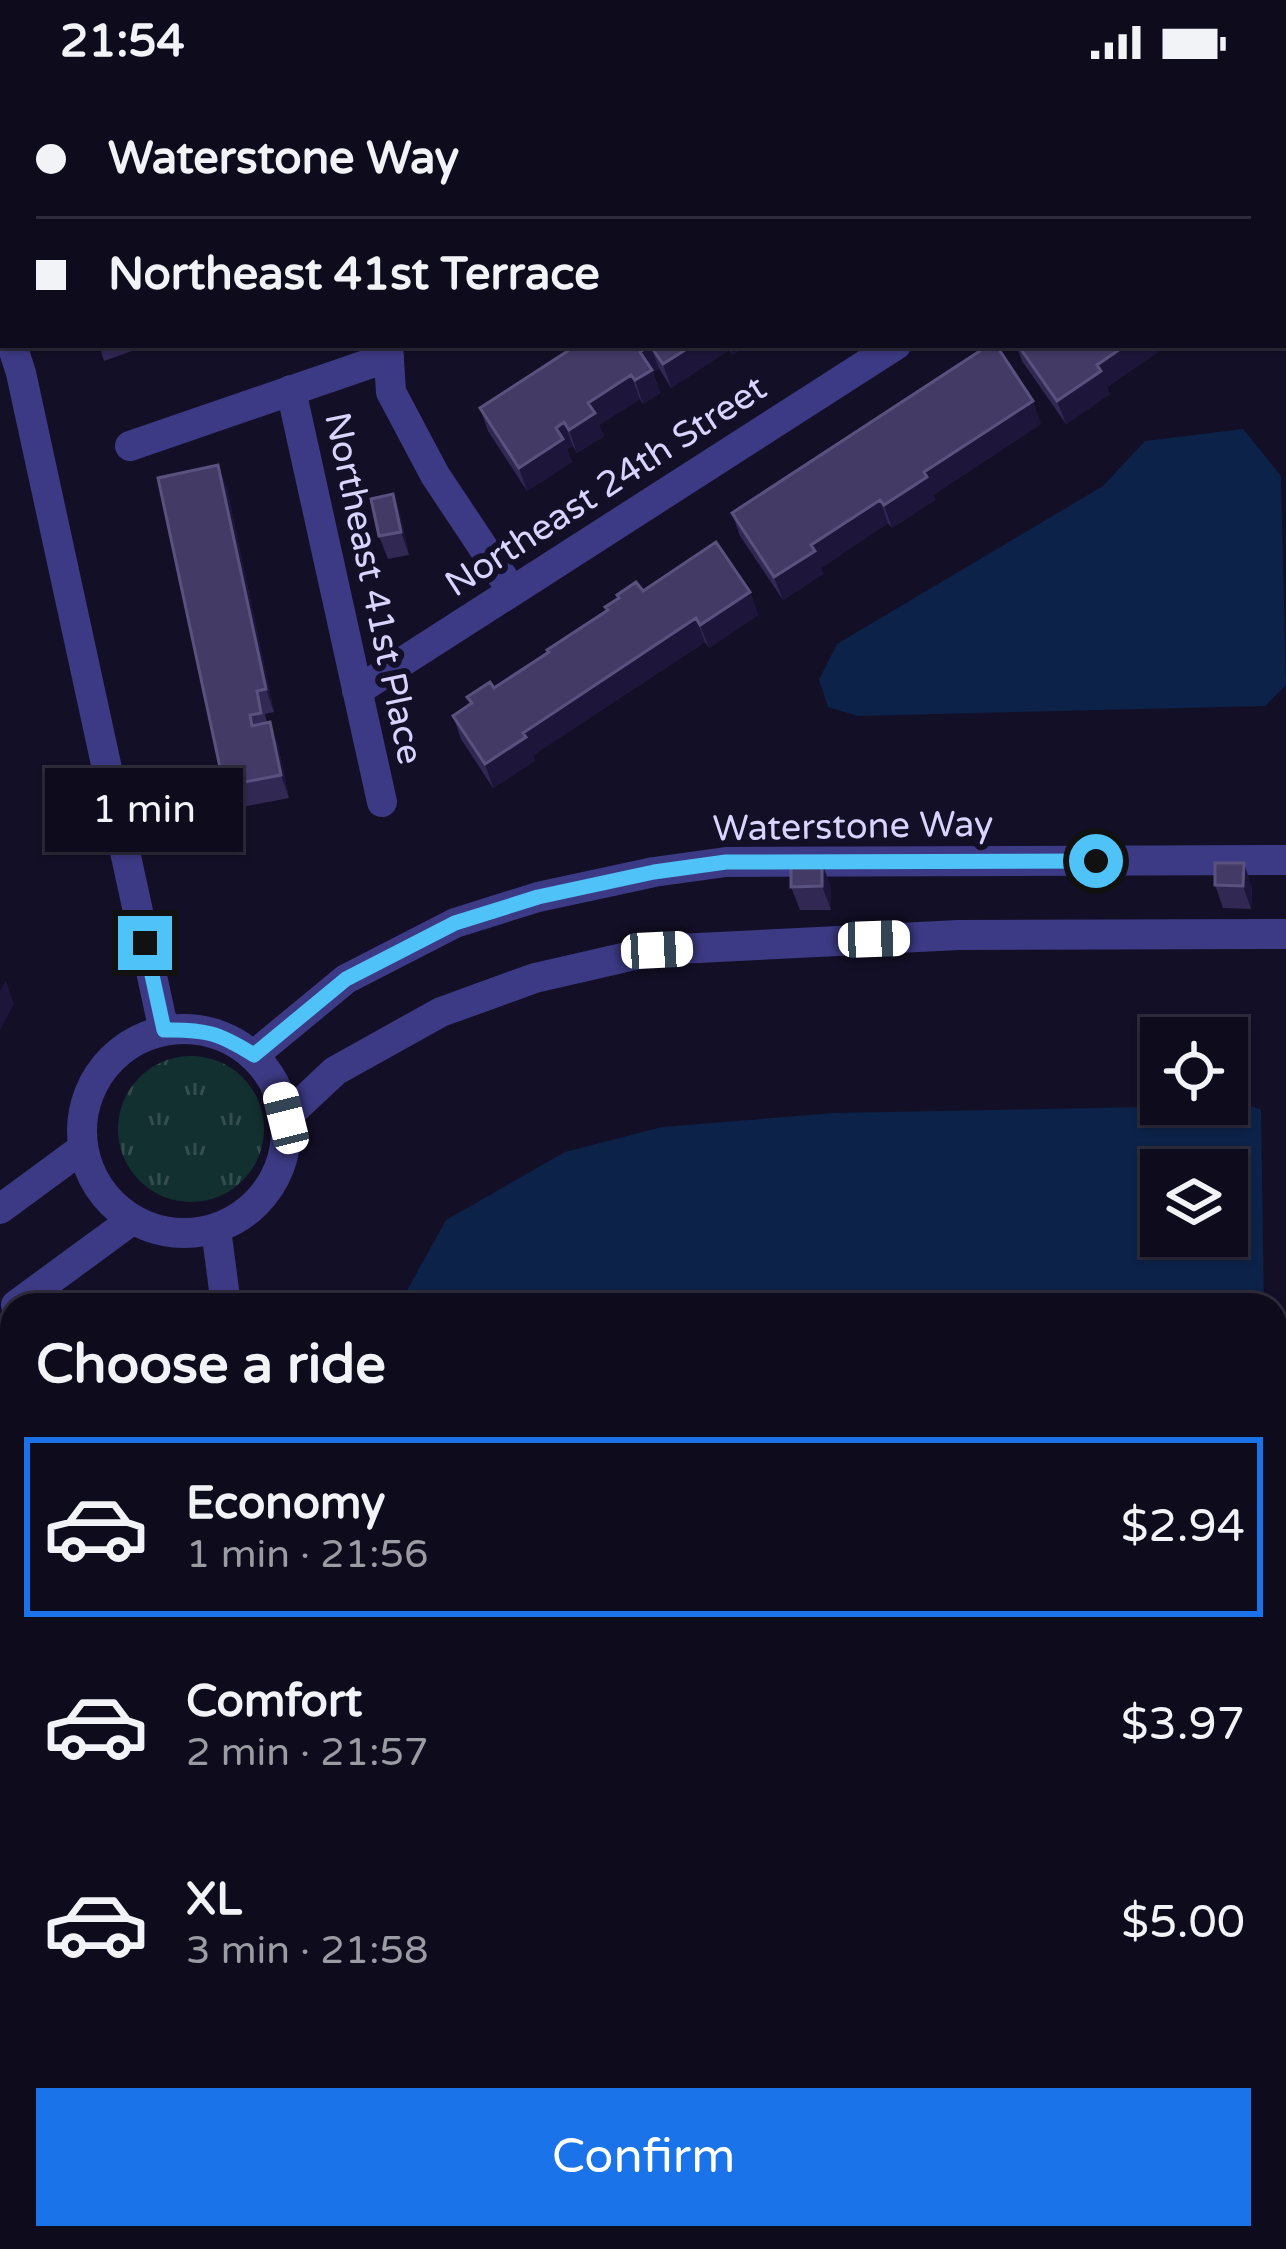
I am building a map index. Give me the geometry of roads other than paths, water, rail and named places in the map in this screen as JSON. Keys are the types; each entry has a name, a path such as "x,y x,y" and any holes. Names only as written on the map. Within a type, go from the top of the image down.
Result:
{"street":[{"path":"13,348 164,1030"},
{"name":"Northeast 24th Street","path":"358,691 891,348"},
{"path":"130,446 389,351"},
{"name":"Northeast 41st Place","path":"389,351 391,392 435,475 512,591"},
{"name":"Northeast 41st Place","path":"291,390 382,802"},
{"name":"Waterstone Way","path":"254,1055 346,979 455,923 538,897 654,872 726,862 1286,860"},
{"path":"286,1118 335,1071 442,1012 535,978 657,950 959,935 1286,934"},
{"path":"196,1029 227,1038 254,1055 280,1094 286,1118 285,1153 272,1186 247,1213 216,1228 173,1233 132,1220 109,1201 92,1177 82,1148 82,1117 92,1087 109,1061 134,1042 164,1030 196,1029"},
{"path":"0,1209 82,1148"},
{"path":"32,1293 132,1220"},
{"path":"216,1228 224,1293"}],"water":[{"path":"1243,429 1281,476 1286,685 1265,706 858,716 828,707 819,680 837,644 1103,486 1145,441"},
{"path":"1249,1105 1261,1110 1264,1293 406,1293 446,1220 565,1152 662,1127 834,1113 1140,1107 1140,1125 1248,1125"}]}
